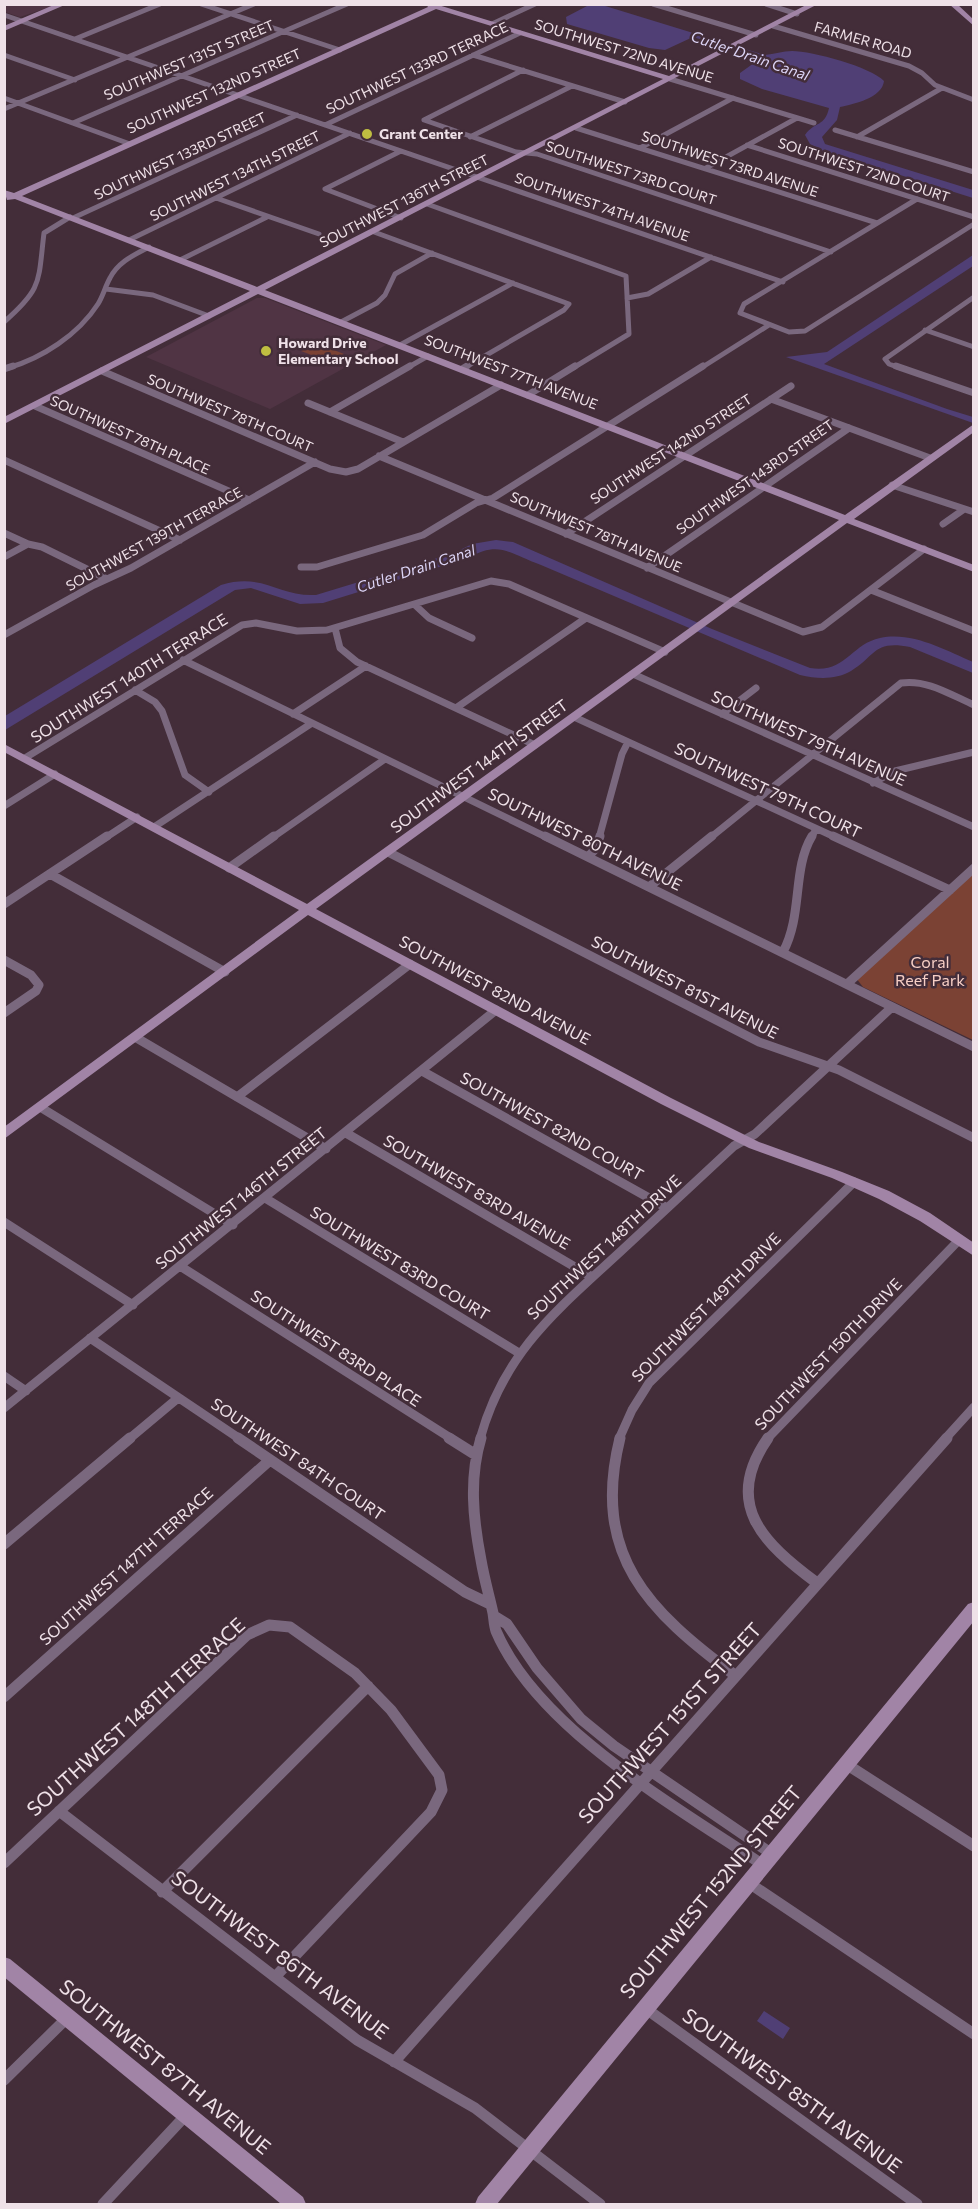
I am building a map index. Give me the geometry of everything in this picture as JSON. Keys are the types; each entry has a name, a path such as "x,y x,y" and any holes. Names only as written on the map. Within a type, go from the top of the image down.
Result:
{"street":[{"path":"4,29 64,4"},
{"path":"75,39 160,4"},
{"path":"201,4 340,50"},
{"path":"4,109 254,4"},
{"name":"SOUTHWEST 131ST STREET","path":"73,123 347,4"},
{"path":"653,4 756,35"},
{"path":"766,4 797,14"},
{"name":"SOUTHWEST 136TH STREET","path":"4,422 815,4"},
{"path":"952,4 974,24"},
{"path":"492,24 534,5"},
{"name":"SOUTHWEST 72ND AVENUE","path":"431,6 814,123"},
{"name":"SOUTHWEST 132ND STREET","path":"4,200 340,50 431,6"},
{"name":"SOUTHWEST 74TH AVENUE","path":"4,15 783,282"},
{"name":"FARMER ROAD","path":"773,26 909,66 942,88 974,100"},
{"name":"SOUTHWEST 133RD TERRACE","path":"325,124 520,33"},
{"path":"4,55 75,80"},
{"path":"473,55 625,102"},
{"name":"SOUTHWEST 73RD COURT","path":"523,70 424,120 516,152 537,154 831,252"},
{"path":"470,137 572,86"},
{"path":"857,137 942,88"},
{"path":"4,98 130,144"},
{"path":"640,148 733,98"},
{"name":"SOUTHWEST 133RD STREET","path":"72,218 297,115"},
{"path":"706,168 797,118"},
{"name":"SOUTHWEST 73RD AVENUE","path":"576,128 877,223"},
{"path":"835,130 974,172"},
{"name":"SOUTHWEST 134TH STREET","path":"129,240 350,133"},
{"name":"SOUTHWEST 72ND COURT","path":"747,145 974,217"},
{"path":"401,151 325,189 401,218"},
{"name":"SOUTHWEST 77TH AVENUE","path":"4,192 974,568"},
{"path":"216,198 319,234"},
{"path":"917,199 744,304 739,312 769,325 797,333 808,330 974,224"},
{"path":"427,204 624,274 630,330 628,335 528,395"},
{"path":"180,260 267,217"},
{"path":"4,322 24,305 38,284 44,233 72,218"},
{"path":"374,232 568,304 560,313 462,369"},
{"path":"4,369 32,358 65,337 90,314 116,268 128,258 149,248"},
{"path":"341,322 377,303 385,296 395,274 432,253"},
{"path":"627,298 648,294 711,257"},
{"path":"400,345 513,283"},
{"path":"106,289 153,295 209,316"},
{"path":"973,298 887,356 885,361 974,393"},
{"path":"301,567 317,567 423,535 476,503 493,498 769,325"},
{"path":"924,330 974,347"},
{"path":"330,412 428,356"},
{"name":"SOUTHWEST 78TH COURT","path":"102,371 334,471 349,472 379,456"},
{"path":"379,456 501,385"},
{"name":"SOUTHWEST 142ND STREET","path":"566,534 791,386"},
{"path":"771,399 930,458"},
{"path":"308,403 403,442"},
{"name":"SOUTHWEST 78TH PLACE","path":"35,406 249,500"},
{"name":"SOUTHWEST 144TH STREET","path":"4,1134 308,909 974,427"},
{"name":"SOUTHWEST 143RD STREET","path":"647,568 849,428"},
{"name":"SOUTHWEST 78TH AVENUE","path":"379,456 803,632 810,633 822,627 871,590"},
{"path":"4,460 180,540"},
{"name":"SOUTHWEST 139TH TERRACE","path":"4,635 180,540 315,462"},
{"path":"892,485 974,512"},
{"path":"943,524 963,510"},
{"path":"4,533 28,544 42,547 108,579"},
{"path":"4,557 28,544"},
{"path":"871,590 924,549"},
{"path":"536,745 366,666 344,652 338,642 335,628 495,581 509,584 665,652"},
{"path":"871,590 974,631"},
{"path":"415,605 429,618 472,638"},
{"path":"456,708 586,618"},
{"name":"SOUTHWEST 140TH TERRACE","path":"25,758 236,627 249,623 291,631 335,628"},
{"name":"SOUTHWEST 80TH AVENUE","path":"183,660 974,1047"},
{"path":"293,714 366,666"},
{"name":"SOUTHWEST 79TH AVENUE","path":"633,674 974,827"},
{"path":"649,887 898,684 907,681 923,684 974,705"},
{"path":"722,714 756,688"},
{"path":"135,690 160,708 185,775 190,781 209,792"},
{"name":"SOUTHWEST 79TH COURT","path":"574,717 950,890"},
{"path":"154,827 312,723"},
{"path":"588,857 597,847 622,754 628,742"},
{"name":"SOUTHWEST 82ND AVENUE","path":"4,747 744,1140 854,1182 911,1210 974,1251"},
{"path":"873,783 895,771 974,752"},
{"path":"229,867 385,759"},
{"path":"4,806 55,774"},
{"path":"4,904 137,817"},
{"path":"783,952 794,929 806,844 816,829"},
{"name":"SOUTHWEST 81ST AVENUE","path":"388,852 759,1042 828,1067 974,1138"},
{"path":"847,984 974,868"},
{"path":"50,874 225,972"},
{"path":"4,960 31,975 39,985 36,991 4,1013"},
{"path":"237,1097 410,964"},
{"name":"SOUTHWEST 148TH DRIVE","path":"494,1616 474,1526 473,1487 476,1455 491,1400 519,1353 545,1321 592,1277 734,1146 756,1134 892,1007"},
{"name":"SOUTHWEST 146TH STREET","path":"4,1407 233,1225 496,1010"},
{"path":"135,1037 326,1149"},
{"name":"SOUTHWEST 82ND COURT","path":"422,1071 667,1208"},
{"path":"40,1107 233,1225"},
{"name":"SOUTHWEST 83RD AVENUE","path":"346,1132 592,1277"},
{"name":"SOUTHWEST 149TH DRIVE","path":"736,1676 670,1622 655,1606 632,1572 622,1550 612,1516 610,1494 612,1460 627,1418 649,1383 854,1182"},
{"name":"SOUTHWEST 83RD COURT","path":"265,1198 519,1353"},
{"path":"4,1222 133,1305"},
{"name":"SOUTHWEST 150TH DRIVE","path":"817,1583 776,1551 760,1530 748,1497 751,1462 772,1432 959,1240"},
{"name":"SOUTHWEST 83RD PLACE","path":"180,1266 476,1455"},
{"name":"SOUTHWEST 84TH COURT","path":"90,1338 465,1592 490,1604"},
{"path":"4,1376 26,1391"},
{"path":"4,1544 178,1398"},
{"name":"SOUTHWEST 151ST STREET","path":"394,2062 974,1407"},
{"name":"SOUTHWEST 147TH TERRACE","path":"4,1697 270,1460"},
{"name":"SOUTHWEST 152ND STREET","path":"485,2205 974,1610"},
{"path":"494,1616 507,1624 537,1668 581,1719 767,1860"},
{"path":"494,1616 495,1628 519,1669 545,1701 592,1744 642,1782 767,1860"},
{"name":"SOUTHWEST 148TH TERRACE","path":"4,1863 237,1643 254,1631 268,1625 283,1625 297,1630 350,1669 368,1686"},
{"path":"162,1892 368,1686 391,1710 428,1758 441,1782 440,1797 431,1812 275,1977"},
{"path":"846,1764 974,1846"},
{"name":"SOUTHWEST 86TH AVENUE","path":"59,1811 357,2040 465,2101 600,2205"},
{"path":"749,1883 974,2034"},
{"name":"SOUTHWEST 87TH AVENUE","path":"4,1965 296,2205"},
{"name":"SOUTHWEST 85TH AVENUE","path":"645,2008 917,2205"},
{"path":"4,2080 68,2017"},
{"path":"103,2205 187,2114"}],"shaded area":[{"path":"5,5 56,5 20,17 5,12"},
{"name":"Howard Drive Elementary School","path":"257,298 265,298 386,345 270,409 146,357"}],"green space":[{"path":"316,343 344,354 330,362 301,351"},
{"name":"Coral Reef Park","path":"973,873 973,1040 863,987 856,978"}],"water":[{"path":"585,5 602,5 765,55 789,51 801,52 841,61 867,70 884,81 882,87 867,99 840,107 837,120 822,137 825,144 973,190 973,198 821,150 810,144 805,135 825,118 829,108 762,89 740,79 740,73 761,58 693,37 665,50 649,48 567,24 566,17 587,6"},
{"path":"973,255 973,266 824,364 973,417 973,423 786,357 827,352"},
{"name":"Cutler Drain Canal","path":"496,540 513,542 712,629 810,668 832,667 870,641 880,638 904,637 940,647 973,662 973,673 910,647 898,645 876,651 851,671 839,676 820,678 800,675 513,553 497,549 323,603 300,604 251,588 235,590 5,730 5,716 221,585 248,581 303,595 316,595 454,553 472,544"},
{"path":"764,2011 790,2028 783,2039 757,2021"}],"place":[{"name":"Grant Center","path":"367,134"},
{"name":"Howard Drive Elementary School","path":"266,351"}]}
